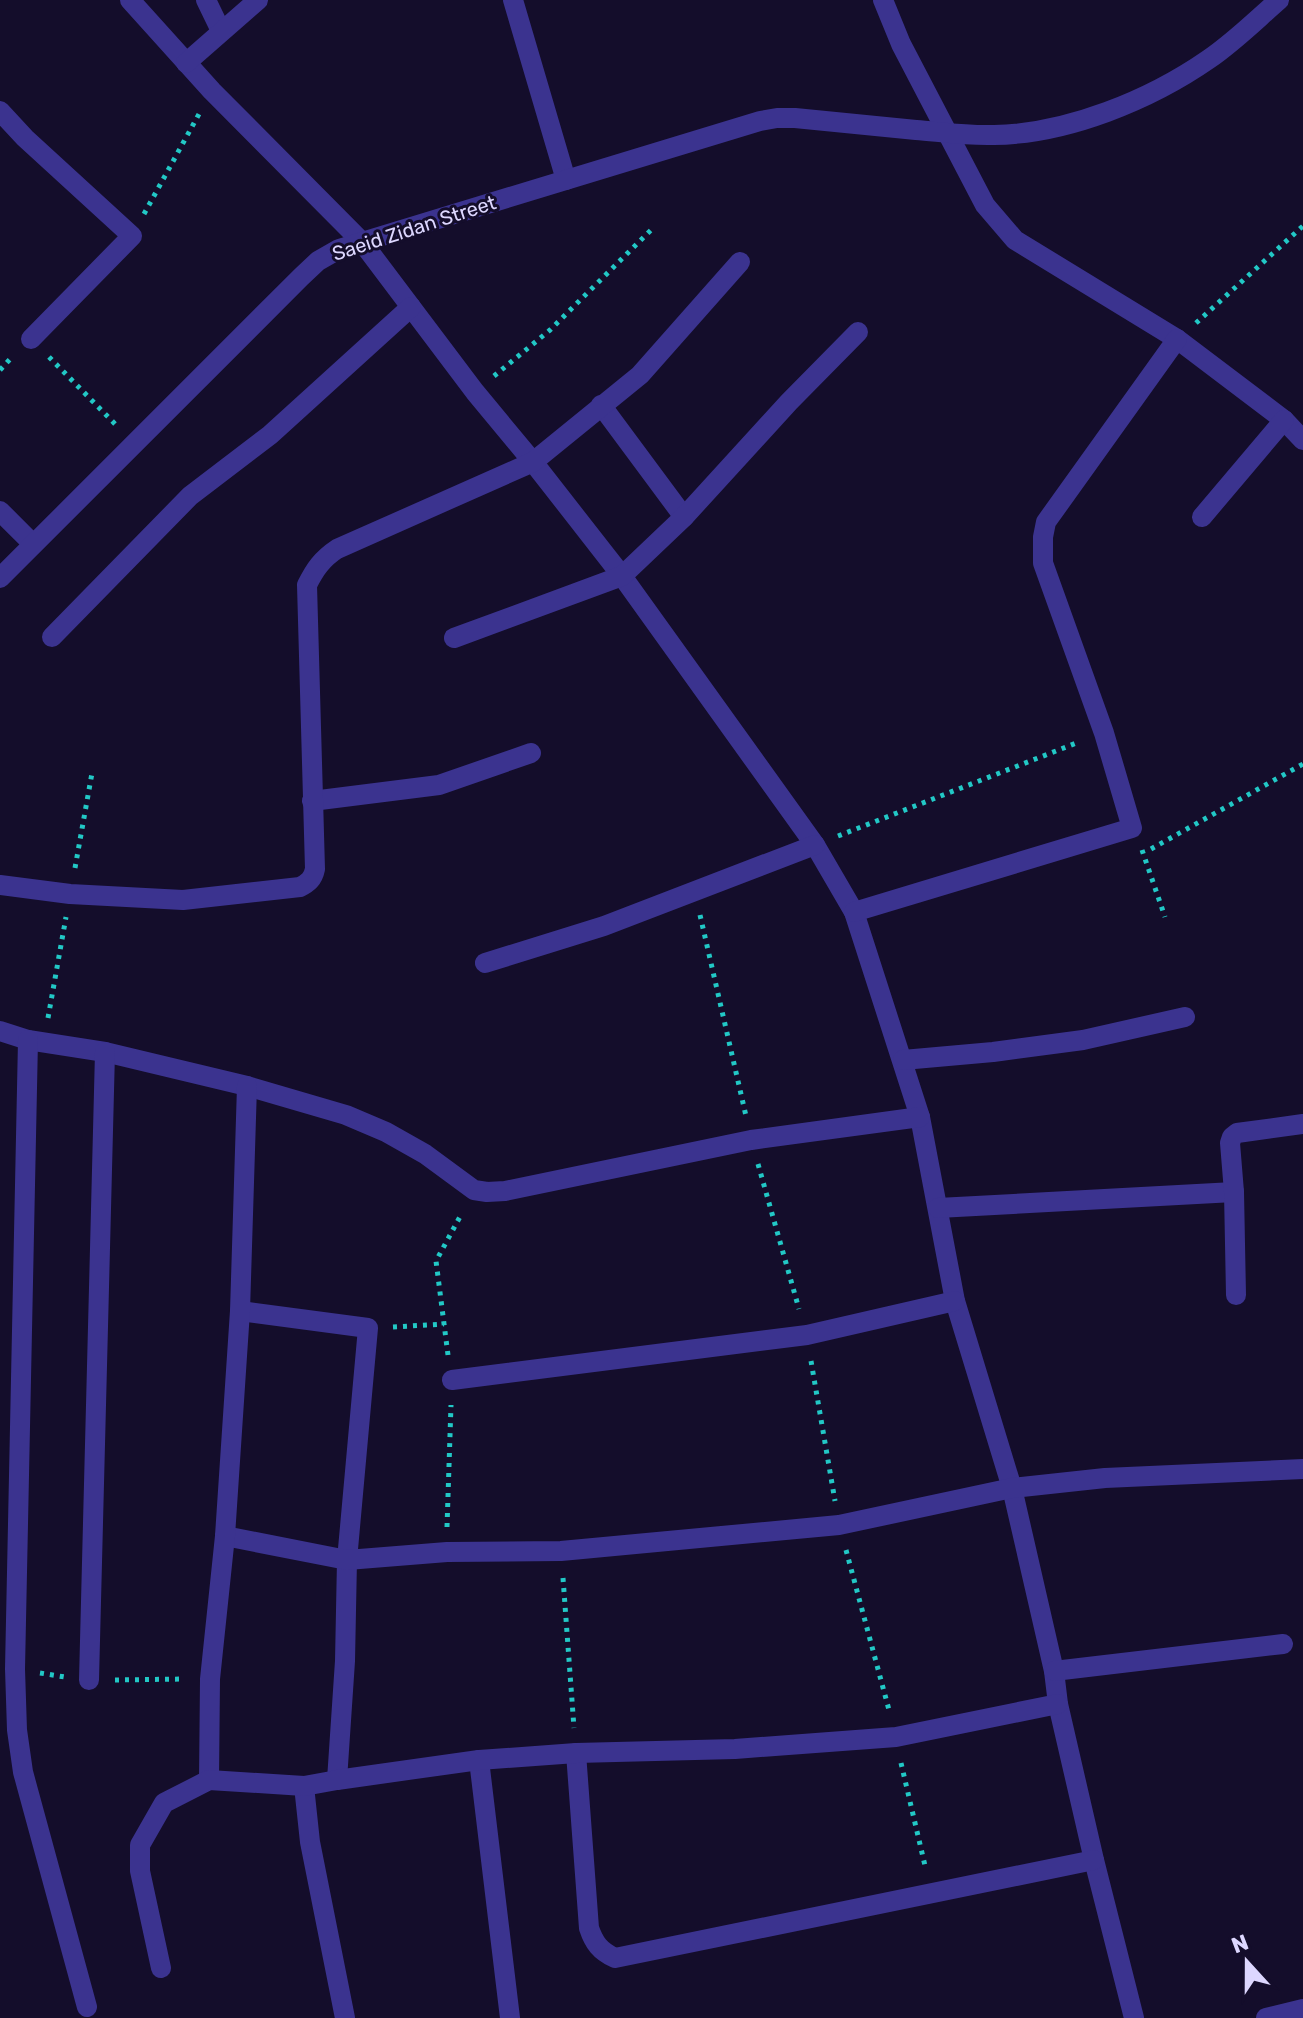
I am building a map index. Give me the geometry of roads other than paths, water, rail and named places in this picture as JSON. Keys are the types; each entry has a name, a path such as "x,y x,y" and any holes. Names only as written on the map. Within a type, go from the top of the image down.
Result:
{"street":[{"path":"130,0 212,91 362,242 475,392 622,576 815,845 854,912 920,1117 955,1301 1012,1488 1054,1671 1058,1704 1134,2018"},
{"path":"206,0 221,31"},
{"path":"186,63 258,0"},
{"path":"513,0 566,180"},
{"path":"883,0 901,44 985,205 1015,240 1177,339 1284,420 1303,440"},
{"name":"Saeid Zidan Street","path":"0,578 318,261 339,249 777,118 993,136 1039,132 1082,121 1180,78 1221,51 1279,0"},
{"path":"0,111 25,138 132,236 31,339"},
{"path":"0,885 70,894 183,900 306,884 313,877 315,869 307,585 316,568 324,557 337,549 533,462 640,375 740,262"},
{"path":"52,637 190,496 270,435 411,307"},
{"path":"454,638 622,576 684,517 858,332"},
{"path":"854,912 1132,828 1104,733 1043,563 1043,537 1046,522 1177,339"},
{"path":"601,405 684,517"},
{"path":"1202,517 1284,420"},
{"path":"0,511 33,544"},
{"path":"312,801 439,785 531,753"},
{"path":"485,963 604,926 815,845"},
{"path":"903,1060 1083,1040 1185,1017"},
{"path":"0,1031 247,1086 346,1115 386,1132 425,1154 474,1190 487,1192 505,1191 751,1140 920,1117"},
{"path":"36,1041 15,1669 17,1730 23,1772 87,2007"},
{"path":"89,1680 105,1052"},
{"path":"209,1780 210,1679 225,1536 240,1311 247,1086"},
{"path":"1236,1295 1232,1137 1237,1133 1303,1124"},
{"path":"938,1208 1234,1192"},
{"path":"452,1380 807,1335 955,1301"},
{"path":"240,1311 368,1328 347,1560 345,1661 337,1780"},
{"path":"225,1536 347,1560 447,1552 561,1551 839,1525 1012,1488 1105,1478 1303,1469"},
{"path":"1054,1671 1283,1644"},
{"path":"161,1968 140,1871 140,1845 164,1803 209,1780 304,1786 479,1760 576,1753 735,1749 896,1737 1058,1704"},
{"path":"576,1753 589,1928 602,1952 615,1958 1094,1860"},
{"path":"479,1760 510,2018"},
{"path":"304,1786 310,1842 345,2018"},
{"path":"1266,2018 1303,2009"}]}
